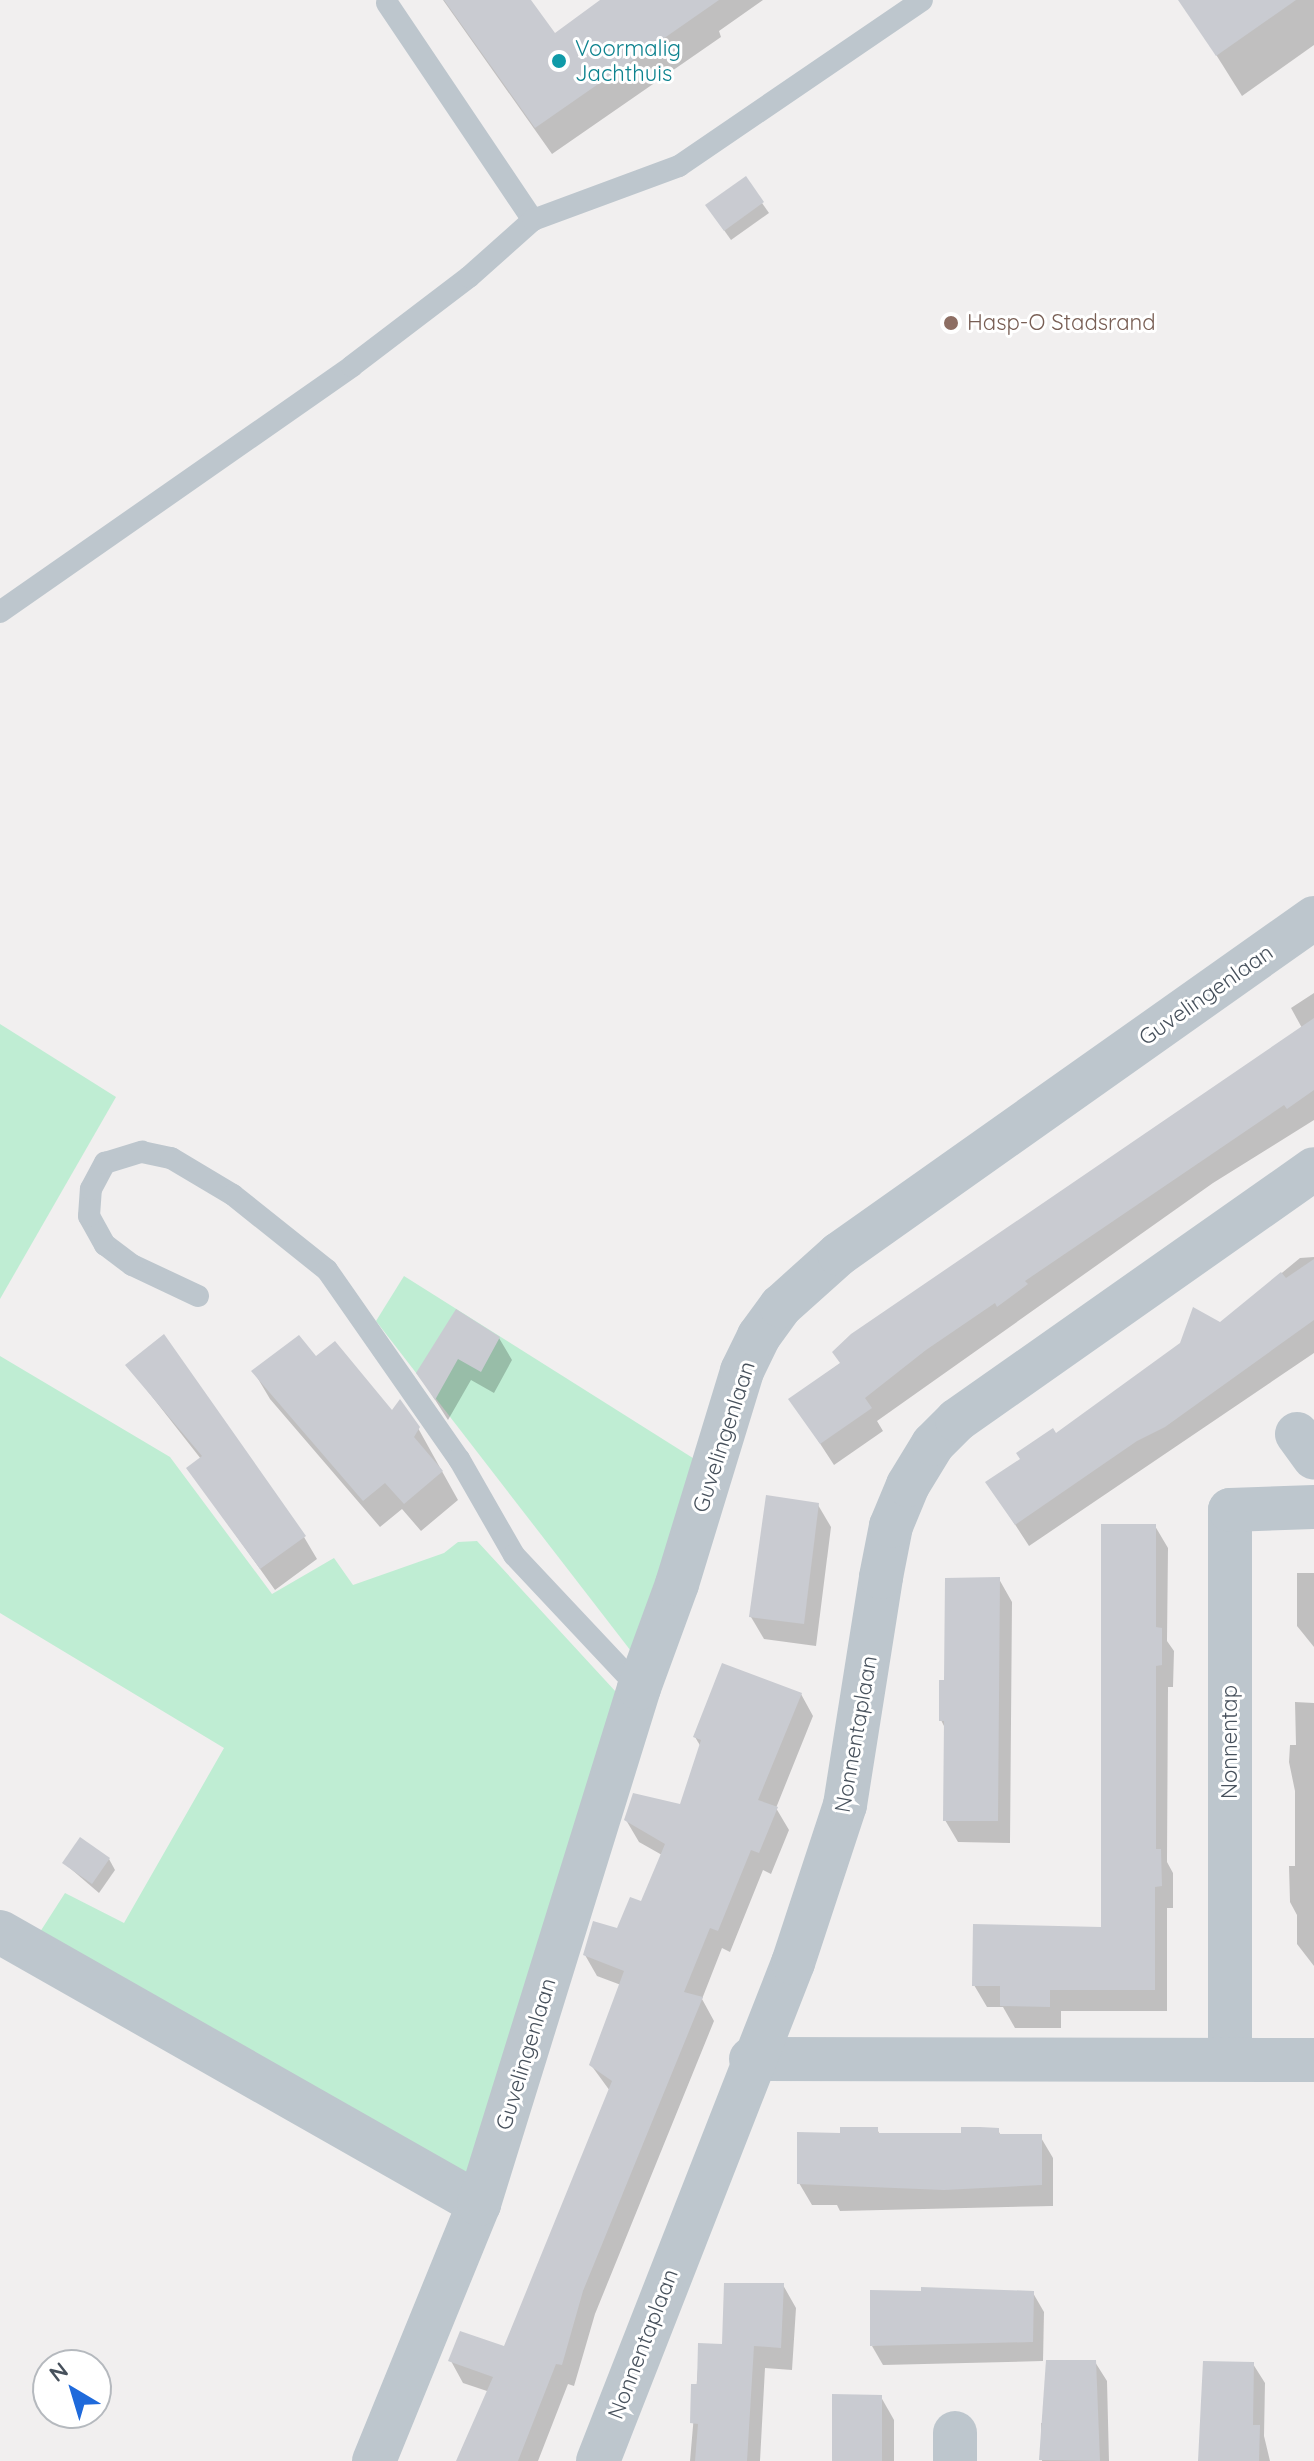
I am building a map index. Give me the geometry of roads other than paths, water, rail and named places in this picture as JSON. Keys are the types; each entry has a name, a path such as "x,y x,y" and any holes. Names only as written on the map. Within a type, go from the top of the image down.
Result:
{"street":[{"name":"Guvelingenlaan","path":"374,2461 479,2204 639,1688 677,1584 742,1371 781,1306 839,1254 1314,918"},
{"name":"Nonnentaplaan","path":"598,2461 751,2059 793,1963 845,1805 891,1526 933,1444 1019,1374 1314,1169"},
{"name":"Nonnentap","path":"1230,2058 1230,1510 1314,1507"},
{"path":"0,1932 479,2204"},
{"path":"751,2059 1314,2060"}],"lane":[{"path":"0,612 340,375 469,277 533,220 679,166 922,0"},
{"path":"387,3 533,220"},
{"path":"198,1296 132,1265 105,1245 89,1216 91,1189 105,1163 142,1152 171,1158 233,1195 327,1270 459,1459 514,1555 639,1688"}],"place":[{"name":"Voormalig Jachthuis","path":"559,61"},
{"name":"Hasp-O Stadsrand","path":"951,323"}]}
